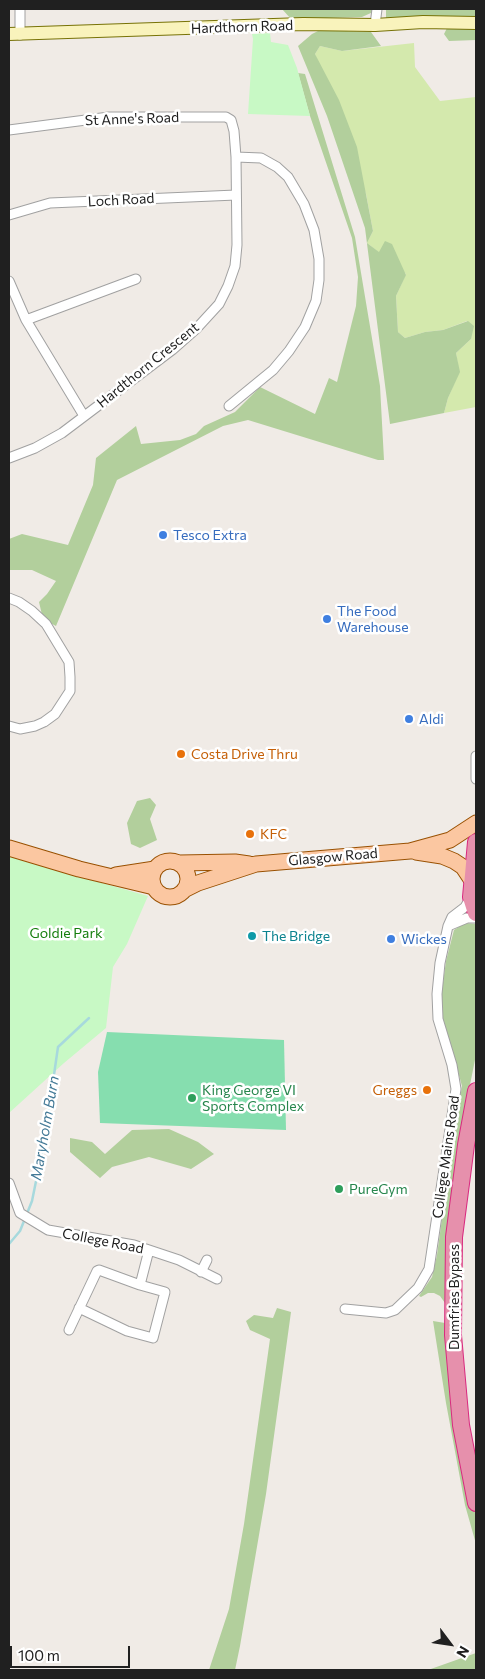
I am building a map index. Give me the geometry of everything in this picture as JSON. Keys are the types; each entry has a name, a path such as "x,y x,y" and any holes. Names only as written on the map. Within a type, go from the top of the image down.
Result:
{"highway":[{"path":"476,842 471,879 471,897 476,913"},
{"name":"Dumfries Bypass","path":"476,1091 466,1146 454,1237 452,1335 461,1425 476,1503"}],"main road":[{"name":"Glasgow Road","path":"179,863 235,862 256,864 410,851 450,840 476,823"},
{"path":"9,848 79,869 154,887"},
{"name":"Glasgow Road","path":"410,851 442,856 454,860 463,867 471,879"},
{"path":"110,876 155,869 166,861 179,863 184,867 188,878 184,890 180,894 170,897 160,894 154,887 152,878 155,869"},
{"name":"Glasgow Road","path":"184,890 198,883 256,864"}],"street":[{"path":"14,34 20,9"},
{"path":"375,25 377,9"},
{"name":"Hardthorn Road","path":"14,34 303,24 476,23"},
{"name":"St Anne's Road","path":"9,130 110,117 226,116"},
{"name":"Hardthorn Crescent","path":"9,458 35,448 62,433 172,350 197,328 219,304 228,286 234,266 237,245 234,131 231,120 226,116"},
{"path":"229,406 273,370 289,350 305,327 316,302 319,280 319,259 314,230 304,204 288,178 277,167 261,158 236,157"},
{"name":"Loch Road","path":"9,215 50,203 236,195"},
{"path":"26,320 136,279"},
{"path":"9,282 26,320 84,416"},
{"path":"9,598 26,606 46,624 69,662 70,691 55,714 44,722 20,729 9,726"},
{"path":"476,763 476,779"},
{"name":"College Mains Road","path":"345,1309 386,1313 395,1310 418,1288 429,1269 456,1089 456,1080 436,1007 440,963 448,926 452,917 465,907 471,897"},
{"path":"448,926 467,918 476,918"},
{"name":"College Road","path":"9,1183 20,1213 48,1230 134,1245 178,1260 217,1279"},
{"path":"140,1285 149,1250"},
{"path":"201,1272 207,1260"},
{"path":"69,1330 79,1308 97,1272 99,1270 166,1292 153,1338 127,1331 79,1308"}],"green space":[{"path":"282,9 374,9 373,12 362,17 291,19"},
{"path":"386,9 476,9 476,18 386,22"},
{"path":"447,28 476,28 476,40 449,41 444,34"},
{"path":"320,30 371,32 381,46 342,51 320,46 315,54 339,100 357,147 373,231 367,243 379,252 385,241 392,244 406,275 396,296 398,332 405,338 425,332 443,330 468,321 474,326 471,339 456,353 460,372 448,398 444,413 390,424 365,228 327,116 298,46"},
{"path":"270,33 271,42 288,45 297,68 310,116 248,114 252,34"},
{"path":"414,43 415,67 440,101 476,97 476,407 444,413 459,372 456,353 471,339 467,321 443,330 425,332 405,338 398,332 396,296 406,274 367,243 373,231 366,194 315,54 320,46 342,51"},
{"path":"298,73 305,74 355,237 380,386 384,460 378,460 248,420 223,426 117,480 56,626 43,619 39,602 56,581 32,570 9,570 9,539 22,534 68,545 93,485 96,458 136,426 141,444 180,440 196,434 204,426 235,412 260,387 315,414 329,378 337,382 356,306 358,277 352,238 310,116"},
{"path":"150,798 156,805 150,819 157,840 140,848 131,844 127,823 137,801"},
{"name":"Goldie Park","path":"9,853 148,896 127,944 113,967 106,1028 9,1113"},
{"path":"465,923 476,924 476,1055 457,1149 446,1239 445,1303 440,1296 434,1293 419,1296 432,1277 437,1255 462,1086 442,1015 441,997 446,961 454,930"},
{"name":"King George VI Sports Complex","path":"107,1032 284,1040 286,1130 100,1123 98,1072"},
{"path":"169,1129 198,1142 214,1154 191,1169 149,1157 112,1167 100,1178 70,1152 70,1138 92,1142 105,1154 132,1130"},
{"path":"277,1308 291,1312 266,1494 240,1646 235,1670 209,1670 229,1609 244,1524 270,1339 250,1330 246,1321 254,1315 273,1318"},
{"path":"433,1321 445,1323 447,1359 467,1479 476,1517 476,1544 465,1505"},
{"path":"476,1653 476,1670 428,1670"}],"waterway":[{"name":"Maryholm Burn","path":"9,1244 20,1231 32,1201 45,1137 58,1047 89,1018"}],"place":[{"name":"Tesco Extra","path":"163,535"},
{"name":"The Food Warehouse","path":"327,619"},
{"name":"Aldi","path":"409,719"},
{"name":"Costa Drive Thru","path":"181,754"},
{"name":"KFC","path":"250,834"},
{"name":"The Bridge","path":"252,936"},
{"name":"Wickes","path":"391,939"},
{"name":"Greggs","path":"427,1090"},
{"name":"King George VI Sports Complex","path":"192,1098"},
{"name":"PureGym","path":"339,1189"}]}
